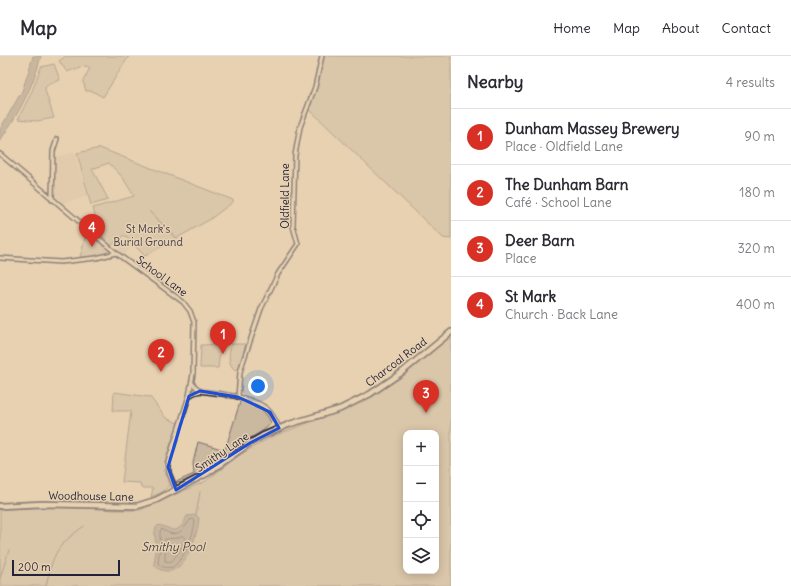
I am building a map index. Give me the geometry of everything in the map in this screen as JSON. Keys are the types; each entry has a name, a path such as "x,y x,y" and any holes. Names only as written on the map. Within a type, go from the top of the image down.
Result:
{"main road":[{"name":"Charcoal Road","path":"279,428 340,409 370,394 401,373 451,332"},
{"name":"Smithy Lane","path":"176,490 208,473 250,443 279,428"},
{"name":"Woodhouse Lane","path":"0,506 48,504 137,506 156,500 176,490"}],"street":[{"name":"Oldfield Lane","path":"238,397 240,372 261,309 275,279 298,244 293,226 295,155 300,127 315,87 322,56"},
{"path":"52,200 53,151 58,139"},
{"name":"School Lane","path":"0,154 52,200 116,253 183,302 190,311 194,328 192,383 189,396"},
{"path":"0,258 61,262 96,258 116,253"},
{"path":"192,383 200,391"},
{"path":"176,490 169,473 168,462 189,396 200,391 238,397 259,404 267,409 279,428"}],"highlighted area":[{"path":"200,391 238,397 270,412 279,428 250,443 176,490 168,467 189,396"}],"shaded area":[{"path":"75,152 87,197 60,204 53,198 54,157"},
{"path":"128,240 133,245 123,257 116,252"}],"green space":[{"path":"66,56 129,56 103,97 92,91 86,91 83,81 90,68 87,66 80,67 67,72 59,61"},
{"path":"323,56 451,56 451,239 443,238 309,109 316,88"},
{"path":"54,64 60,80 46,85 45,90 54,118 37,121 18,119 32,91 41,67"},
{"name":"St Mark's Burial Ground","path":"100,148 233,200 233,202 209,220 177,238 149,211 176,239 145,256 124,235 111,246 97,229 89,224 95,216 93,208 134,196 123,178 109,163 92,169 108,199 91,205 77,153"},
{"path":"87,230 109,250 103,254 92,257 80,257"},
{"path":"451,336 451,586 0,586 0,509 82,506 113,510 140,510 206,481 238,456 271,437 348,408 374,395"},
{"path":"221,344 218,368 200,368 201,345"},
{"path":"231,344 246,344 238,369 235,370 232,367 229,355"},
{"path":"114,392 150,397 166,418 178,423 163,466 169,486 162,492 151,497 153,488 141,488 140,483 122,482 131,411 113,411"},
{"path":"241,399 266,414 271,423 265,429 246,440 200,474 190,480 176,482 194,474 193,463 198,442 225,450"}],"water":[{"path":"33,56 41,56 34,79 19,111 0,141 0,129 22,91"},
{"name":"Smithy Pool","path":"196,515 199,518 196,533 190,551 180,566 174,570 167,571 158,568 154,564 156,528 160,525 175,530 184,523 187,516"}],"waterway":[{"path":"196,515 200,492"},
{"path":"46,586 54,557 67,539 84,526"},
{"path":"0,578 9,550"}],"place":[{"name":"St Mark","path":"92,247"},
{"name":"Dunham Massey Brewery","path":"223,354"},
{"name":"The Dunham Barn","path":"161,372"},
{"name":"Deer Barn","path":"426,413"}]}
